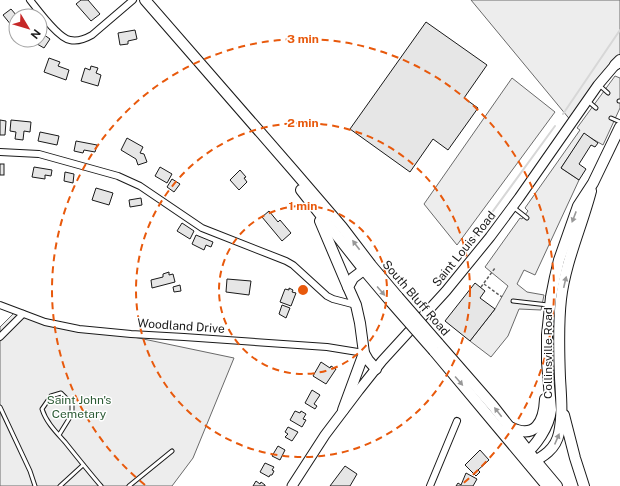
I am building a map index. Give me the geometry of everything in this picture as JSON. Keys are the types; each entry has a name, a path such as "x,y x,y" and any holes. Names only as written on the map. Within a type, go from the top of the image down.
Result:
{"main road":[{"name":"South Bluff Road","path":"145,0 342,227 367,268"},
{"name":"South Bluff Road","path":"255,127 271,152 309,200 436,347 529,458 557,486"},
{"name":"Collinsville Road","path":"529,458 550,417 551,410 547,362 547,335 550,305 559,260 578,206 593,183 620,127"},
{"name":"Collinsville Road","path":"529,458 546,455 555,444 559,433 562,408 559,361 561,298 575,243 586,211 593,183"},
{"path":"309,200 326,234 356,305 363,336 364,353 343,410"},
{"path":"348,287 353,278 367,268"},
{"path":"550,305 560,306"},
{"name":"South Bluff Road","path":"436,347 493,406 510,427 547,486"},
{"path":"364,353 376,369"},
{"path":"510,427 518,432 531,431 542,421 544,409 543,375 547,362"},
{"path":"562,408 584,486"}],"street":[{"path":"30,0 58,32 70,40 84,40 133,0"},
{"name":"Saint Louis Road","path":"292,486 343,410 376,369 457,278 513,207 598,85 618,62"},
{"path":"0,152 39,154 118,176 140,186 202,228 286,261 328,296 333,299 356,305"},
{"name":"Woodland Drive","path":"0,305 45,322 79,329 131,334 327,347 364,353"},
{"path":"0,337 23,314"},
{"path":"430,486 457,421"}],"lane":[{"path":"598,85 608,93"},
{"path":"587,101 596,108"},
{"path":"611,118 620,122"},
{"path":"513,207 527,218"},
{"path":"513,301 550,305"},
{"path":"59,435 72,414 72,404 61,393 50,396 42,409 45,418 83,465 101,486"},
{"path":"0,407 30,471 35,486"},
{"path":"129,486 172,450"},
{"path":"60,486 83,465"}],"path":[{"path":"481,287 495,268"},
{"path":"483,284 502,297"}],"shaded area":[{"path":"471,0 620,0 620,60 572,122"},
{"path":"615,76 620,78 620,108 603,145 584,134 561,168 579,180 535,275 524,270 517,284 527,292 544,295 541,310 519,309 508,336 491,357 470,341 495,309 508,286 485,267 520,218 522,219 528,211 525,208 580,130 577,128"},
{"path":"512,78 555,112 457,245 424,204"},
{"name":"Saint John's Cemetary","path":"16,311 58,325 110,332 234,358 193,458 172,486 0,486 0,327"}],"building":[{"path":"81,0 88,0 100,14 91,21 76,4"},
{"path":"8,11 8,21 3,15"},
{"path":"426,22 487,65 464,98 478,108 448,150 433,139 410,172 350,129"},
{"path":"135,30 137,39 128,41 128,44 120,45 118,33"},
{"path":"49,58 60,62 58,66 69,70 66,80 44,72"},
{"path":"91,66 98,68 96,73 101,75 98,86 81,81 85,68 90,70"},
{"path":"0,120 6,121 5,135 0,135"},
{"path":"11,120 31,122 30,132 24,131 23,140 15,139 16,132 10,131"},
{"path":"40,132 59,136 57,145 38,141"},
{"path":"584,133 598,143 595,147 591,145 579,164 586,169 579,180 561,168"},
{"path":"127,138 143,147 140,153 144,154 147,162 138,165 136,159 121,150"},
{"path":"76,141 97,145 95,152 84,150 83,153 74,151"},
{"path":"0,164 4,164 4,175 0,175"},
{"path":"34,167 52,170 51,176 45,175 45,179 32,177"},
{"path":"160,167 172,174 167,183 155,176"},
{"path":"240,170 246,177 244,178 247,182 239,190 230,180"},
{"path":"65,172 74,174 73,183 64,181"},
{"path":"172,179 180,184 174,192 167,187"},
{"path":"96,188 113,193 109,205 92,200"},
{"path":"141,198 142,205 130,207 129,200"},
{"path":"269,211 278,222 280,220 291,233 282,241 262,217"},
{"path":"182,223 194,231 190,239 177,231"},
{"path":"196,235 213,242 211,247 206,245 204,250 192,244"},
{"path":"169,272 169,275 173,274 175,282 152,288 151,280 163,277 163,274"},
{"path":"227,279 251,281 249,295 226,292"},
{"path":"475,283 485,291 480,298 495,309 470,341 445,321"},
{"path":"180,285 181,291 174,292 173,287"},
{"path":"289,288 293,290 292,292 296,293 291,306 280,302 285,289 289,290"},
{"path":"282,305 290,308 286,318 279,314"},
{"path":"321,362 330,368 331,366 336,369 326,384 313,376"},
{"path":"312,390 320,395 314,404 317,406 315,409 305,403"},
{"path":"295,411 300,413 301,411 306,414 303,419 306,420 302,427 290,420"},
{"path":"288,427 298,432 292,441 285,437 288,434 285,432"},
{"path":"278,446 285,450 280,460 272,456"},
{"path":"480,450 489,460 478,470 480,472 476,476 465,465"},
{"path":"265,463 274,467 272,470 274,471 272,475 269,477 260,472"},
{"path":"345,466 357,474 350,486 330,486"},
{"path":"466,473 477,479 473,486 456,486 458,483 461,485"},
{"path":"256,481 260,484 261,482 265,486 253,486"}],"waterway":[{"path":"563,114 620,30"},
{"path":"469,244 555,126"}]}
